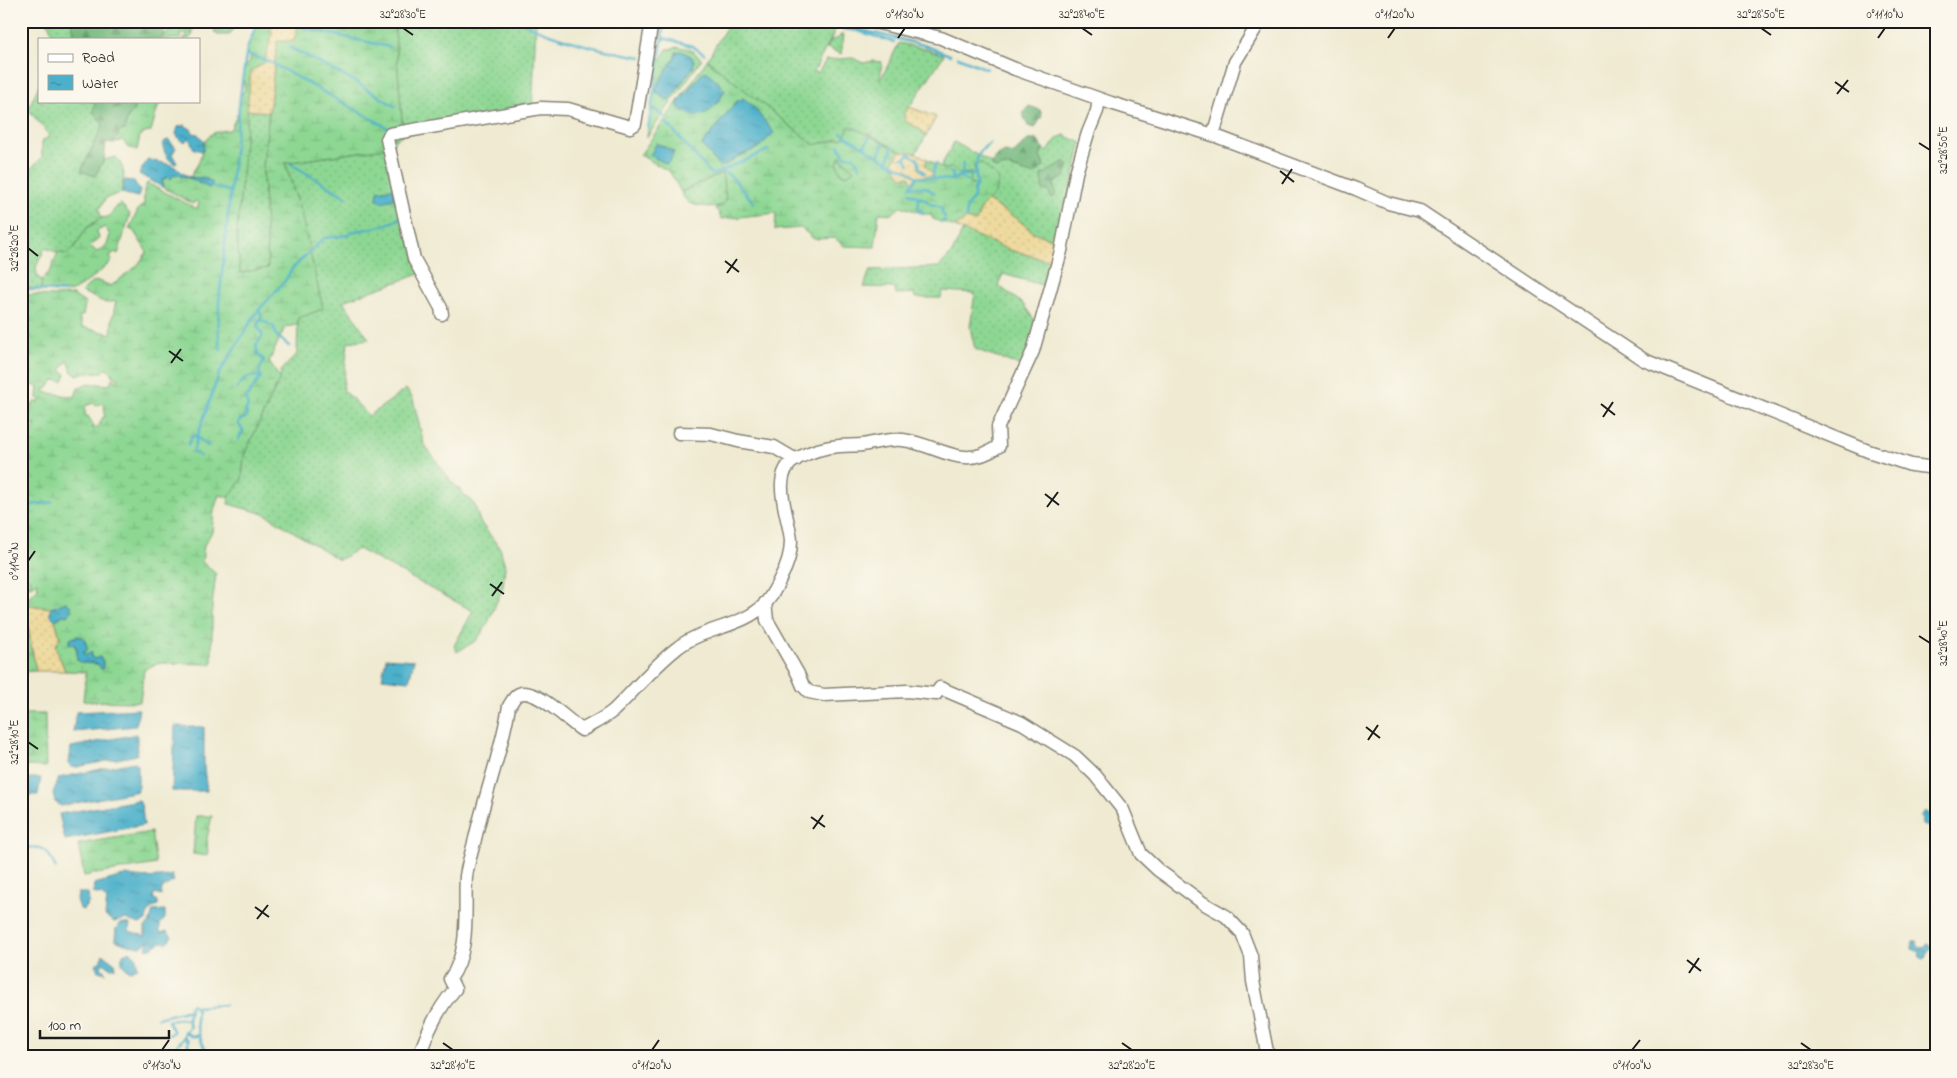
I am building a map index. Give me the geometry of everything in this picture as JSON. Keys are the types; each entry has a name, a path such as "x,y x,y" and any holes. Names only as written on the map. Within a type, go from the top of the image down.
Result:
{"street":[{"path":"442,314 441,308 414,259 387,139 390,134 541,108 568,109 630,127 635,124 652,21"},
{"path":"870,21 941,38 1015,69 1099,99 1213,135 1356,188 1388,203 1420,211 1644,360 1868,451 1911,465 1936,468"},
{"path":"1213,135 1235,62 1260,21"},
{"path":"419,1057 425,1036 443,1004 455,989 450,979 460,957 464,939 466,874 509,706 514,698 524,693 538,697 562,713 582,730 613,711 675,649 689,638 743,618 765,603 783,575 790,550 790,532 784,509 782,482 784,472 796,460 825,448 860,446 894,439 906,440 964,458 988,454 999,446 998,427 1034,351 1061,251 1076,174 1088,133 1097,111 1099,99"},
{"path":"679,433 711,434 774,447 796,460"},
{"path":"765,603 767,620 803,686 809,692 824,695 907,691 936,694 940,688 1022,723 1075,756 1095,775 1123,810 1141,854 1158,870 1203,903 1226,916 1242,932 1251,956 1253,981 1268,1057"},
{"path":"743,618 767,620"}],"green space":[{"path":"47,21 71,21 77,38 55,38"},
{"path":"71,21 169,22 162,38 77,38"},
{"path":"169,21 197,21 191,33 194,33 190,38 185,38 187,37 186,33 180,35 181,38 162,38 164,32 166,36 171,25 166,27"},
{"path":"219,21 240,21 229,35 217,35 214,32"},
{"path":"258,21 271,21 272,34 264,63 251,71 237,233 240,273 268,268 263,168 277,41 294,41 299,21 394,21 403,134 394,141 392,147 285,163 301,213 323,309 298,318 298,325 285,327 269,362 280,378 244,455 242,479 229,497 219,495 214,510 212,532 204,545 202,562 216,574 212,606 212,664 157,663 144,670 140,702 83,701 86,672 65,671 55,646 60,638 55,620 63,615 66,603 51,608 28,605 26,598 38,589 37,582 31,586 26,585 30,582 28,578 21,579 21,441 28,443 36,424 26,425 24,421 31,413 28,411 35,401 38,403 40,399 37,398 38,386 27,385 21,379 21,294 73,295 85,303 83,316 79,316 82,327 111,334 116,301 106,303 82,292 95,281 111,286 137,266 147,252 133,230 129,229 139,208 144,205 144,190 147,183 197,209 199,203 195,201 193,204 164,188 162,180 174,174 192,179 200,184 197,179 191,177 206,140 214,133 230,130 238,113 240,97 245,89 244,70 250,61 250,56 246,54","holes":["68,360 72,372 78,375 81,373 103,372 106,369 113,373 111,375 119,379 117,381 112,378 110,385 88,383 78,388 75,397 44,392 44,389 47,389 54,380 63,381 66,374 61,370","93,403 97,405 104,403 105,417 103,417 98,427 92,428 94,426 88,416 85,416 85,406","74,644 85,657 88,655 94,659 100,657 103,661 98,664 82,663"]},
{"path":"394,21 536,21 532,114 403,134"},
{"path":"730,21 825,21 838,25 814,71 818,73 826,60 853,58 863,63 882,62 880,81 899,43 944,55 904,115 905,121 920,129 926,136 916,153 900,151 867,133 814,145 707,60"},
{"path":"842,34 844,35 841,54 827,48 831,40 837,39"},
{"path":"679,47 690,49 702,59 647,137 658,58 662,58 667,49","holes":["676,52 693,67 670,99 657,85 673,62"]},
{"path":"707,60 814,145 843,138 850,126 900,151 893,162 914,183 917,177 933,174 925,165 927,159 946,170 952,167 959,174 971,173 970,185 977,185 974,165 981,163 999,179 995,194 981,208 976,222 966,219 955,227 933,219 930,214 924,214 901,206 892,214 879,213 875,247 844,246 835,238 814,239 801,228 775,230 776,213 721,219 715,208 723,205 726,198 722,173 681,192 670,172 640,155","holes":["704,71 709,73 720,84 678,103","737,101 758,148 737,157 724,166 702,145","840,156 854,170 847,175 841,174 837,164"]},
{"path":"38,87 38,102 96,102 93,111 103,125 81,171 95,176 104,160 116,157 122,166 124,174 121,193 106,198 99,209 101,218 87,228 74,248 65,255 45,248 36,267 37,276 42,280 41,291 21,289 21,174 26,173 42,158 42,141 50,136 28,109"},
{"path":"96,102 130,102 135,107 127,120 125,130 119,132 114,143 106,142 104,160 95,176 81,171 103,125 93,111"},
{"path":"130,102 161,102 151,131 140,135 137,150 127,147 123,140 114,143 119,132 125,130 127,120 135,107"},
{"path":"1029,106 1040,110 1042,116 1035,128 1028,126 1022,113"},
{"path":"247,110 269,112 263,168 268,268 240,273 237,233"},
{"path":"1064,135 1082,143 1058,242 1033,232 1017,219 988,201 995,194 974,165 977,185 970,186 952,168 946,170 941,166 954,142 993,164 992,166 1006,166 1021,171 1040,156 1043,148 1047,152 1057,139"},
{"path":"1028,140 1037,140 1043,148 1040,156 1044,166 1034,175 1006,166 996,169 992,166 994,158 1005,152 1013,154"},
{"path":"392,147 403,195 425,272 343,301 369,339 348,342 343,389 369,416 406,389 413,399 424,444 451,481 475,505 480,522 500,548 505,566 503,587 487,625 477,640 457,652 454,646 473,611 358,549 339,560 265,514 228,504 229,497 242,478 244,455 280,378 281,371 297,354 301,213 285,163"},
{"path":"839,156 854,170 847,175 841,174 837,164"},
{"path":"1065,161 1069,165 1065,177 1055,182 1056,193 1051,198 1049,192 1042,189 1042,175"},
{"path":"722,173 726,198 723,205 711,207 695,205 688,202 683,196 681,192"},
{"path":"120,203 130,214 118,254 115,252 110,256 112,261 74,290 69,292 41,291 42,280 51,270 58,252 65,254 74,248 87,228 101,218 108,217","holes":["105,227 110,235 107,245 97,252 90,246 99,238 97,231"]},
{"path":"963,230 1010,250 1055,262 1049,287 1003,274 998,285 1023,304 1035,321 1038,322 1023,367 975,349 970,327 975,293 942,291 941,298 915,298 914,293 896,294 895,288 864,287 870,270 939,267 952,253"},
{"path":"21,621 27,621 36,671 21,672"},
{"path":"22,714 45,714 46,767 24,766"},
{"path":"196,816 212,816 207,838 208,856 193,854"},
{"path":"151,832 156,864 84,876 78,844"}],"sand":[{"path":"271,21 299,21 294,41 277,41 269,112 247,110 251,71 264,63 272,34"},
{"path":"909,107 936,117 926,136 920,129 905,121 904,115"},
{"path":"900,151 916,153 927,159 925,165 934,175 917,177 914,184 909,176 901,177 893,162"},
{"path":"988,201 1017,219 1033,232 1058,242 1055,262 1010,250 955,227 966,219 976,222 981,208"},
{"path":"28,605 51,608 50,615 55,620 60,638 55,646 65,671 36,671 27,621 21,621 21,615"}],"water":[{"path":"681,51 691,56 694,61 693,67 670,99 667,100 656,93 657,88 677,52"},
{"path":"704,71 709,73 725,90 711,110 705,114 693,115 678,107 678,103"},
{"path":"743,98 751,104 774,133 758,148 737,157 724,166 719,166 702,145 737,101"},
{"path":"184,125 191,129 193,133 198,134 204,142 203,151 194,149 189,138 185,142 180,140 176,134 178,127"},
{"path":"169,140 176,148 172,154 177,163 175,164 168,158 162,144"},
{"path":"657,143 674,152 667,164 650,155"},
{"path":"148,159 172,165 191,177 203,177 212,182 212,186 209,188 192,179 174,174 171,179 167,177 162,180 164,188 139,174"},
{"path":"125,180 134,181 140,191 138,197 121,193"},
{"path":"393,188 395,199 381,202 377,199 378,191"},
{"path":"66,602 71,606 71,611 67,616 63,615 55,620 50,615 51,608"},
{"path":"78,636 84,638 88,649 83,653 85,656 92,651 91,657 94,659 100,657 103,661 103,669 98,664 82,663 77,660 77,648 74,644 69,644 70,639"},
{"path":"386,658 414,660 409,681 382,678"},
{"path":"139,709 136,726 73,732 76,712"},
{"path":"175,726 204,727 204,768 207,791 172,791"},
{"path":"137,734 137,755 72,768 69,764 71,747"},
{"path":"134,762 138,765 138,791 61,806 55,802 53,793 59,778"},
{"path":"28,778 41,778 38,795 25,795"},
{"path":"139,800 144,825 65,840 59,814"},
{"path":"1925,811 1936,820 1930,827 1922,825 1921,815"},
{"path":"127,875 149,878 172,875 174,881 162,888 161,896 155,894 153,898 158,901 158,905 149,911 146,921 139,924 125,919 114,922 105,916 107,899 93,893 94,884"},
{"path":"78,893 88,893 89,902 83,910 80,909 77,900"},
{"path":"165,910 165,919 160,924 160,933 167,931 172,936 167,943 162,942 149,949 146,948 149,940 141,947 115,940 116,928 121,923 130,924 129,931 145,936 145,927 149,924 153,911"},
{"path":"1913,941 1917,941 1918,946 1923,947 1928,944 1931,947 1927,957 1924,959 1919,957 1920,952 1912,949"},
{"path":"130,951 136,957 138,968 130,971 123,966 122,959 123,954"},
{"path":"103,954 115,963 116,967 111,968 103,963 101,967 106,973 98,971 95,964 100,962"}],"waterway":[{"path":"221,350 219,302 240,97 247,48 258,21"},
{"path":"297,21 304,28 390,47"},
{"path":"519,21 548,34 579,44 641,57"},
{"path":"648,129 664,38 662,36 664,21"},
{"path":"825,21 923,45 950,55"},
{"path":"843,29 857,31 894,42"},
{"path":"664,38 692,46 704,54"},
{"path":"289,47 354,81 396,107"},
{"path":"247,54 270,62 390,129"},
{"path":"958,57 987,69"},
{"path":"651,107 664,117"},
{"path":"665,121 712,175 768,150"},
{"path":"841,133 917,177 952,180 962,175 976,175"},
{"path":"864,146 870,137"},
{"path":"878,156 884,143"},
{"path":"966,219 967,206 974,198 974,189 977,185 976,161 984,147 990,143"},
{"path":"839,145 844,156 854,157 860,167"},
{"path":"888,162 892,147"},
{"path":"905,158 909,154 918,159 920,169 925,173"},
{"path":"901,158 905,158 909,164"},
{"path":"933,178 934,167 937,163"},
{"path":"962,174 963,163"},
{"path":"291,164 346,197"},
{"path":"722,171 732,177 754,203"},
{"path":"950,172 953,174 952,180"},
{"path":"910,187 917,177"},
{"path":"959,177 969,182"},
{"path":"212,186 231,192"},
{"path":"910,187 926,187 934,193"},
{"path":"909,193 942,208 942,213 945,217"},
{"path":"919,198 918,210 921,210 924,214"},
{"path":"188,445 192,436 197,437 219,374 256,313 285,281 292,269 324,238 350,235 350,232 370,229 402,217"},
{"path":"941,222 945,220"},
{"path":"21,288 65,292"},
{"path":"238,440 243,431 238,423 247,414 245,411 248,407 246,398 261,377 259,371 264,360 258,355 256,345 262,337 262,333 257,326 262,316 259,311"},
{"path":"261,320 274,327 276,335 289,346"},
{"path":"236,389 247,378 253,376 261,377"},
{"path":"197,437 208,446"},
{"path":"197,438 193,452 200,456"},
{"path":"21,509 31,505 52,502"},
{"path":"21,847 40,848 48,853 56,868"},
{"path":"192,1004 197,1010 199,1035 211,1057"},
{"path":"184,1057 191,1049 188,1045 188,1040 184,1037 185,1032 190,1027 188,1020 190,1005 192,1004"},
{"path":"194,1007 225,1005"},
{"path":"158,1018 190,1010"},
{"path":"169,1035 174,1032 168,1021 188,1020"},
{"path":"185,1032 191,1036 200,1036"},
{"path":"163,1047 176,1047 184,1037"}]}
